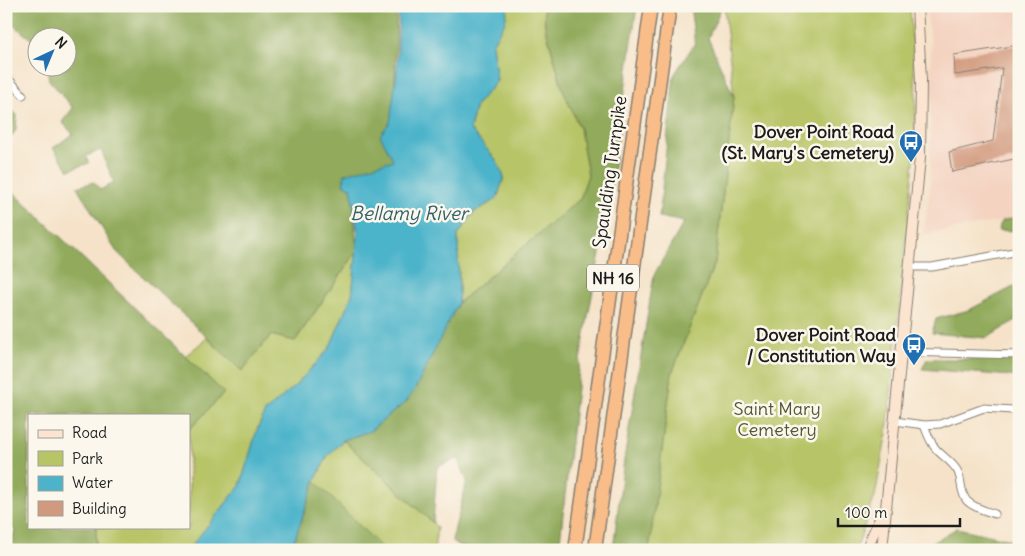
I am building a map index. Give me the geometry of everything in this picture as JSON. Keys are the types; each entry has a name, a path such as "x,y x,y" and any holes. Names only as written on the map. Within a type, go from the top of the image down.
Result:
{"highway":[{"name":"Spaulding Turnpike","path":"575,550 651,6"},
{"name":"Spaulding Turnpike","path":"595,550 670,6"}],"main road":[{"path":"882,550 917,201 921,138 921,80 917,6"},
{"path":"866,550 885,506"}],"street":[{"path":"6,76 23,96"},
{"path":"909,268 932,267 1019,251"},
{"path":"902,352 1019,354"},
{"path":"895,421 924,425 940,424 984,408 1012,410"},
{"path":"924,425 936,449 951,462 958,473 968,502 995,514"}],"shaded area":[{"path":"926,6 1019,6 1019,216 1002,221 923,234 930,191 931,43"}],"green space":[{"path":"6,6 397,6 393,160 352,186 357,251 295,341 271,335 242,371 116,251 77,187 94,182 100,190 114,183 101,150 86,156 89,163 69,170 53,148 73,134 62,122 73,108 49,78 78,78 78,28 28,28 28,37 6,19"},
{"path":"508,6 544,6 545,26 563,90 580,129 588,175 580,199 458,303 458,235 474,212 497,199 497,161 470,130 476,105 497,81 492,44 505,22"},
{"path":"544,6 637,6 607,215 580,360 559,550 493,550 459,546 452,540 467,481 458,458 437,467 433,523 343,440 370,431 407,401 458,303 580,199 588,175 580,129 563,90 545,25"},
{"path":"691,6 722,6 708,38 734,97 715,262 672,373 649,550 613,550 624,460 654,275 684,222 659,217 674,75 695,43"},
{"name":"Saint Mary Cemetery","path":"724,6 910,6 916,95 915,150 904,262 887,432 875,496 856,550 758,548 758,550 649,550 672,373 715,262 734,97"},
{"path":"6,105 17,115 16,130 6,144"},
{"path":"6,185 224,393 190,429 190,414 28,414 28,528 96,528 96,550 8,550 15,530 6,524"},
{"path":"1019,216 1019,231 998,230 1002,221"},
{"path":"357,251 352,295 329,349 295,386 265,412 257,430 240,486 188,550 96,550 96,528 190,528 190,429 224,393 185,356 207,338 242,371 271,335 295,341"},
{"path":"1019,284 1019,318 987,338 932,333 936,319 969,310"},
{"path":"927,359 1019,359 1019,378 922,369"},
{"path":"343,440 433,523 437,528 434,550 384,550 315,481 327,457"},
{"path":"315,481 384,550 291,550"},
{"path":"957,528 1019,542 1019,550 920,550"}],"water":[{"name":"Bellamy River","path":"399,6 508,6 505,22 492,44 497,81 476,105 470,129 497,161 504,177 497,199 474,212 458,235 458,303 418,384 407,401 370,431 343,440 327,457 315,481 291,550 188,550 240,486 257,430 265,412 295,386 329,349 352,295 358,235 351,187 343,184 345,174 393,160 380,135 390,122 397,70"}],"building":[{"path":"1019,45 1019,116 1014,159 952,172 949,152 993,141 1002,68 955,75 954,55"}],"place":[{"name":"Dover Point Road (St. Mary's Cemetery)","path":"911,163"},
{"name":"Dover Point Road / Constitution Way","path":"914,366"}]}
